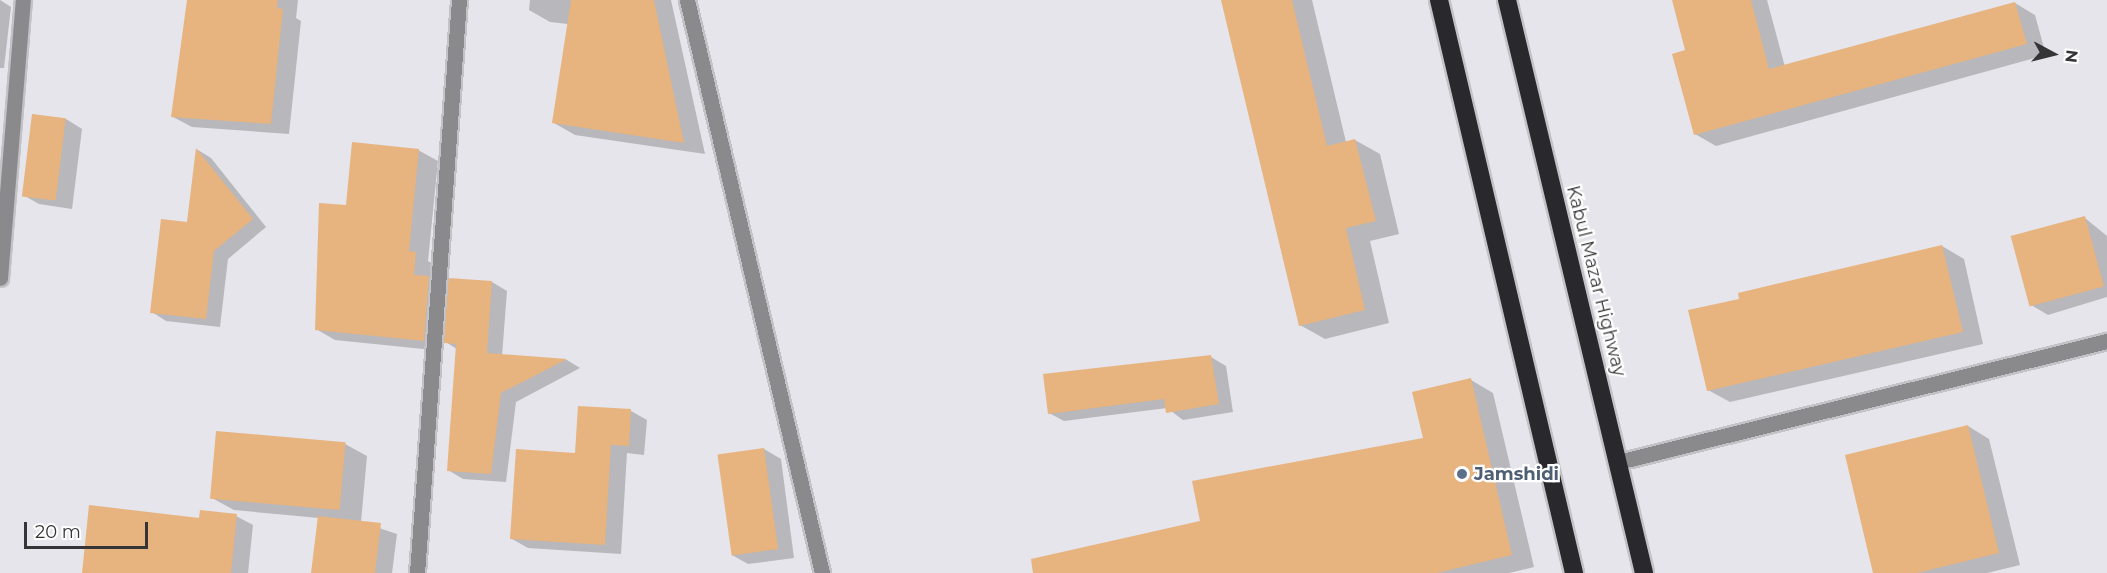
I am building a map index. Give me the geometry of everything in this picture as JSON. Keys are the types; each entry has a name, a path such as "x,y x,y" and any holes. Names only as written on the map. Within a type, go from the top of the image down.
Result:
{"highway":[{"path":"1439,0 1574,573"},
{"name":"Kabul Mazar Highway","path":"1507,0 1644,573"}],"street":[{"path":"0,278 22,0"},
{"path":"417,573 459,0"},
{"path":"687,0 822,573"},
{"path":"1618,462 2107,341"}],"building":[{"path":"187,0 278,0 277,8 283,9 271,124 171,117"},
{"path":"571,0 654,0 684,143 552,123"},
{"path":"1221,0 1292,0 1327,146 1355,139 1376,221 1346,228 1365,310 1299,326"},
{"path":"1672,0 1751,0 1769,69 2015,2 2027,44 1694,135 1672,54 1685,50"},
{"path":"32,114 66,118 56,201 22,196"},
{"path":"352,142 419,149 409,251 416,252 414,275 429,276 424,341 315,330 319,203 346,205"},
{"path":"196,148 253,219 214,251 206,319 150,313 161,219 187,222"},
{"path":"2085,216 2104,287 2030,306 2011,236"},
{"path":"1942,245 1963,332 1707,391 1688,310 1739,299 1738,293"},
{"path":"448,278 492,281 487,353 567,359 501,393 491,474 447,471 456,344 444,343"},
{"path":"1211,355 1219,404 1166,413 1164,399 1048,414 1043,374"},
{"path":"1471,378 1512,555 1437,573 1033,573 1031,559 1200,521 1192,481 1423,438 1412,392"},
{"path":"578,406 631,409 629,446 611,445 605,545 510,539 516,449 575,453"},
{"path":"1968,425 1999,553 1917,573 1873,573 1845,455"},
{"path":"216,431 346,442 340,510 210,499"},
{"path":"764,448 778,549 732,556 717,455"},
{"path":"89,505 199,518 200,510 237,514 231,573 82,573"},
{"path":"318,516 381,523 375,573 311,573"}],"place":[{"name":"Jamshidi","path":"1462,474"}]}
